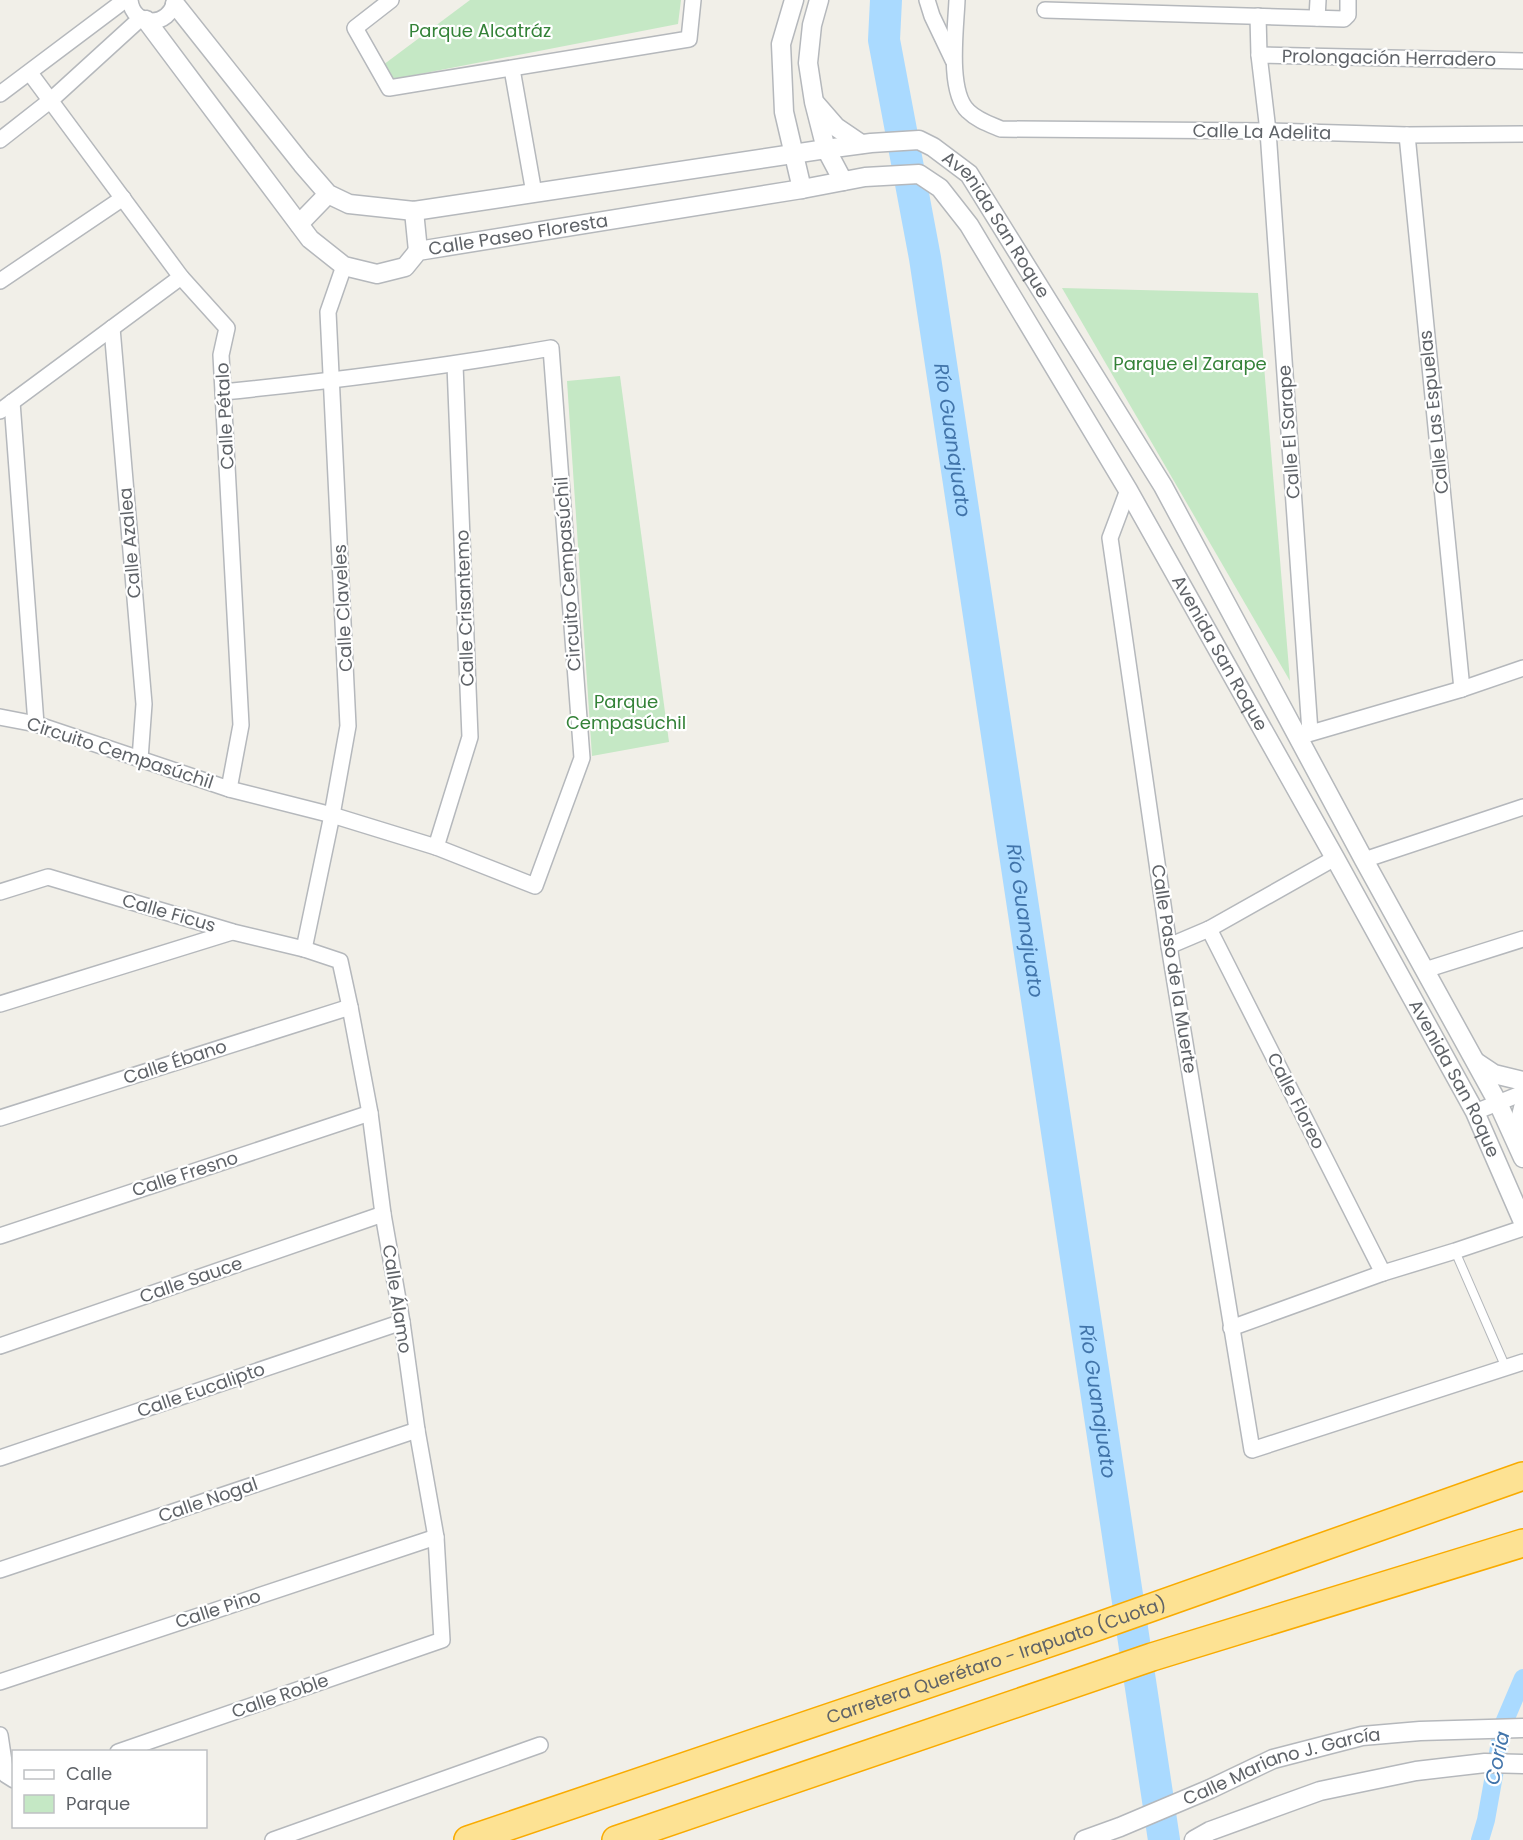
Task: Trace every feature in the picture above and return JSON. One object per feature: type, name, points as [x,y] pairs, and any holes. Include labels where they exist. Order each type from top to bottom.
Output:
[{"type":"highway","name":"Carretera Querétaro - Irapuato (Cuota)","points":[[468,1840],[1098,1626],[1523,1476]]},
{"type":"highway","points":[[616,1840],[1152,1657],[1523,1543]]},
{"type":"street","points":[[0,94],[125,0]]},
{"type":"street","points":[[130,0],[133,11],[143,19],[161,20],[167,16],[175,2],[302,164],[328,194],[349,204],[414,211],[794,154]]},
{"type":"street","points":[[391,0],[356,28],[389,87],[689,39],[693,0]]},
{"type":"street","points":[[794,0],[781,44],[784,112],[802,189]]},
{"type":"street","points":[[819,0],[812,25],[808,63],[814,102],[826,149],[843,181]]},
{"type":"street","points":[[927,0],[932,16],[955,63]]},
{"type":"street","points":[[955,63],[957,0]]},
{"type":"street","points":[[1317,18],[1318,0]]},
{"type":"street","points":[[1045,10],[1344,19],[1348,15],[1348,0]]},
{"type":"street","points":[[1257,16],[1259,55]]},
{"type":"street","points":[[0,140],[51,100],[143,19]]},
{"type":"street","name":"Calle Paseo Floresta","points":[[143,19],[310,239],[344,266],[376,274],[405,267],[418,251],[802,189]]},
{"type":"street","name":"Prolongación Herradero","points":[[1268,131],[1259,55],[1523,61]]},
{"type":"street","name":"Calle La Adelita","points":[[955,63],[957,93],[965,109],[975,117],[1000,129],[1268,131],[1407,135],[1523,134]]},
{"type":"street","points":[[512,69],[534,193]]},
{"type":"street","name":"Calle Pétalo","points":[[30,73],[181,277],[227,328],[221,355],[241,725],[229,789]]},
{"type":"street","points":[[814,102],[836,127],[866,144]]},
{"type":"street","name":"Calle El Sarape","points":[[1268,131],[1304,734]]},
{"type":"street","name":"Calle Las Espuelas","points":[[1407,135],[1462,689]]},
{"type":"street","name":"Avenida San Roque","points":[[794,154],[866,144],[919,140],[933,147],[969,174],[1163,486],[1304,734],[1364,860],[1498,1103],[1523,1157]]},
{"type":"street","name":"Avenida San Roque","points":[[802,189],[865,177],[919,174],[940,188],[969,225],[1128,490],[1335,858],[1475,1112],[1523,1222]]},
{"type":"street","points":[[299,224],[328,194]]},
{"type":"street","points":[[0,281],[123,198]]},
{"type":"street","points":[[414,211],[418,251]]},
{"type":"street","name":"Calle Claveles","points":[[303,949],[332,815],[348,726],[328,312],[344,266]]},
{"type":"street","points":[[36,724],[6,406],[181,277]]},
{"type":"street","name":"Calle Azalea","points":[[112,328],[144,704],[140,759]]},
{"type":"street","name":"Circuito Cempasúchil","points":[[0,717],[36,724],[229,789],[332,815],[436,847],[535,886],[582,759],[551,348],[455,365],[223,392]]},
{"type":"street","name":"Calle Crisantemo","points":[[436,847],[470,736],[455,365]]},
{"type":"street","name":"Calle Paso de la Muerte","points":[[1128,490],[1110,538],[1169,946],[1252,1450],[1506,1368]]},
{"type":"street","points":[[1304,734],[1462,689],[1523,668]]},
{"type":"street","points":[[1364,860],[1523,807]]},
{"type":"street","points":[[1169,946],[1209,929],[1335,858]]},
{"type":"street","name":"Calle Ficus","points":[[0,892],[48,877],[340,961]]},
{"type":"street","name":"Calle Floreo","points":[[1209,929],[1383,1273]]},
{"type":"street","points":[[0,1004],[233,932]]},
{"type":"street","points":[[1425,970],[1523,939]]},
{"type":"street","name":"Calle Álamo","points":[[340,961],[370,1113],[383,1214],[436,1537],[442,1640]]},
{"type":"street","name":"Calle Ébano","points":[[0,1118],[350,1007]]},
{"type":"street","points":[[1476,1062],[1494,1074],[1523,1082]]},
{"type":"street","points":[[1475,1112],[1523,1093]]},
{"type":"street","points":[[1523,1108],[1518,1128],[1523,1157]]},
{"type":"street","name":"Calle Fresno","points":[[0,1236],[370,1113]]},
{"type":"street","name":"Calle Sauce","points":[[0,1346],[383,1214]]},
{"type":"street","points":[[1231,1328],[1383,1273],[1523,1228]]},
{"type":"street","name":"Calle Eucalipto","points":[[0,1458],[402,1322]]},
{"type":"street","points":[[1506,1368],[1523,1362]]},
{"type":"street","name":"Calle Nogal","points":[[0,1570],[417,1430]]},
{"type":"street","name":"Calle Pino","points":[[0,1682],[436,1537]]},
{"type":"street","name":"Calle Roble","points":[[124,1750],[442,1640]]},
{"type":"street","name":"Calle Mariano J. García","points":[[1084,1840],[1210,1789],[1273,1759],[1362,1736],[1420,1731],[1523,1728]]},
{"type":"street","points":[[0,1735],[10,1777]]},
{"type":"street","points":[[273,1840],[540,1744]]},
{"type":"street","name":"Calle Mariano J. García","points":[[1194,1840],[1210,1831],[1320,1791],[1416,1771],[1485,1763],[1518,1764]]},
{"type":"lane","points":[[1455,1251],[1506,1368]]},
{"type":"green space","name":"Parque Alcatráz","points":[[470,0],[681,0],[678,24],[394,79],[383,65]]},
{"type":"green space","name":"Parque el Zarape","points":[[1062,288],[1258,293],[1290,681]]},
{"type":"green space","name":"Parque Cempasúchil","points":[[620,376],[669,742],[592,756],[567,381]]},
{"type":"waterway","name":"Río Guanajuato","points":[[886,0],[884,40],[925,258],[1164,1840]]},
{"type":"waterway","name":"Coria","points":[[1480,1840],[1486,1820],[1503,1725],[1523,1678]]}]
